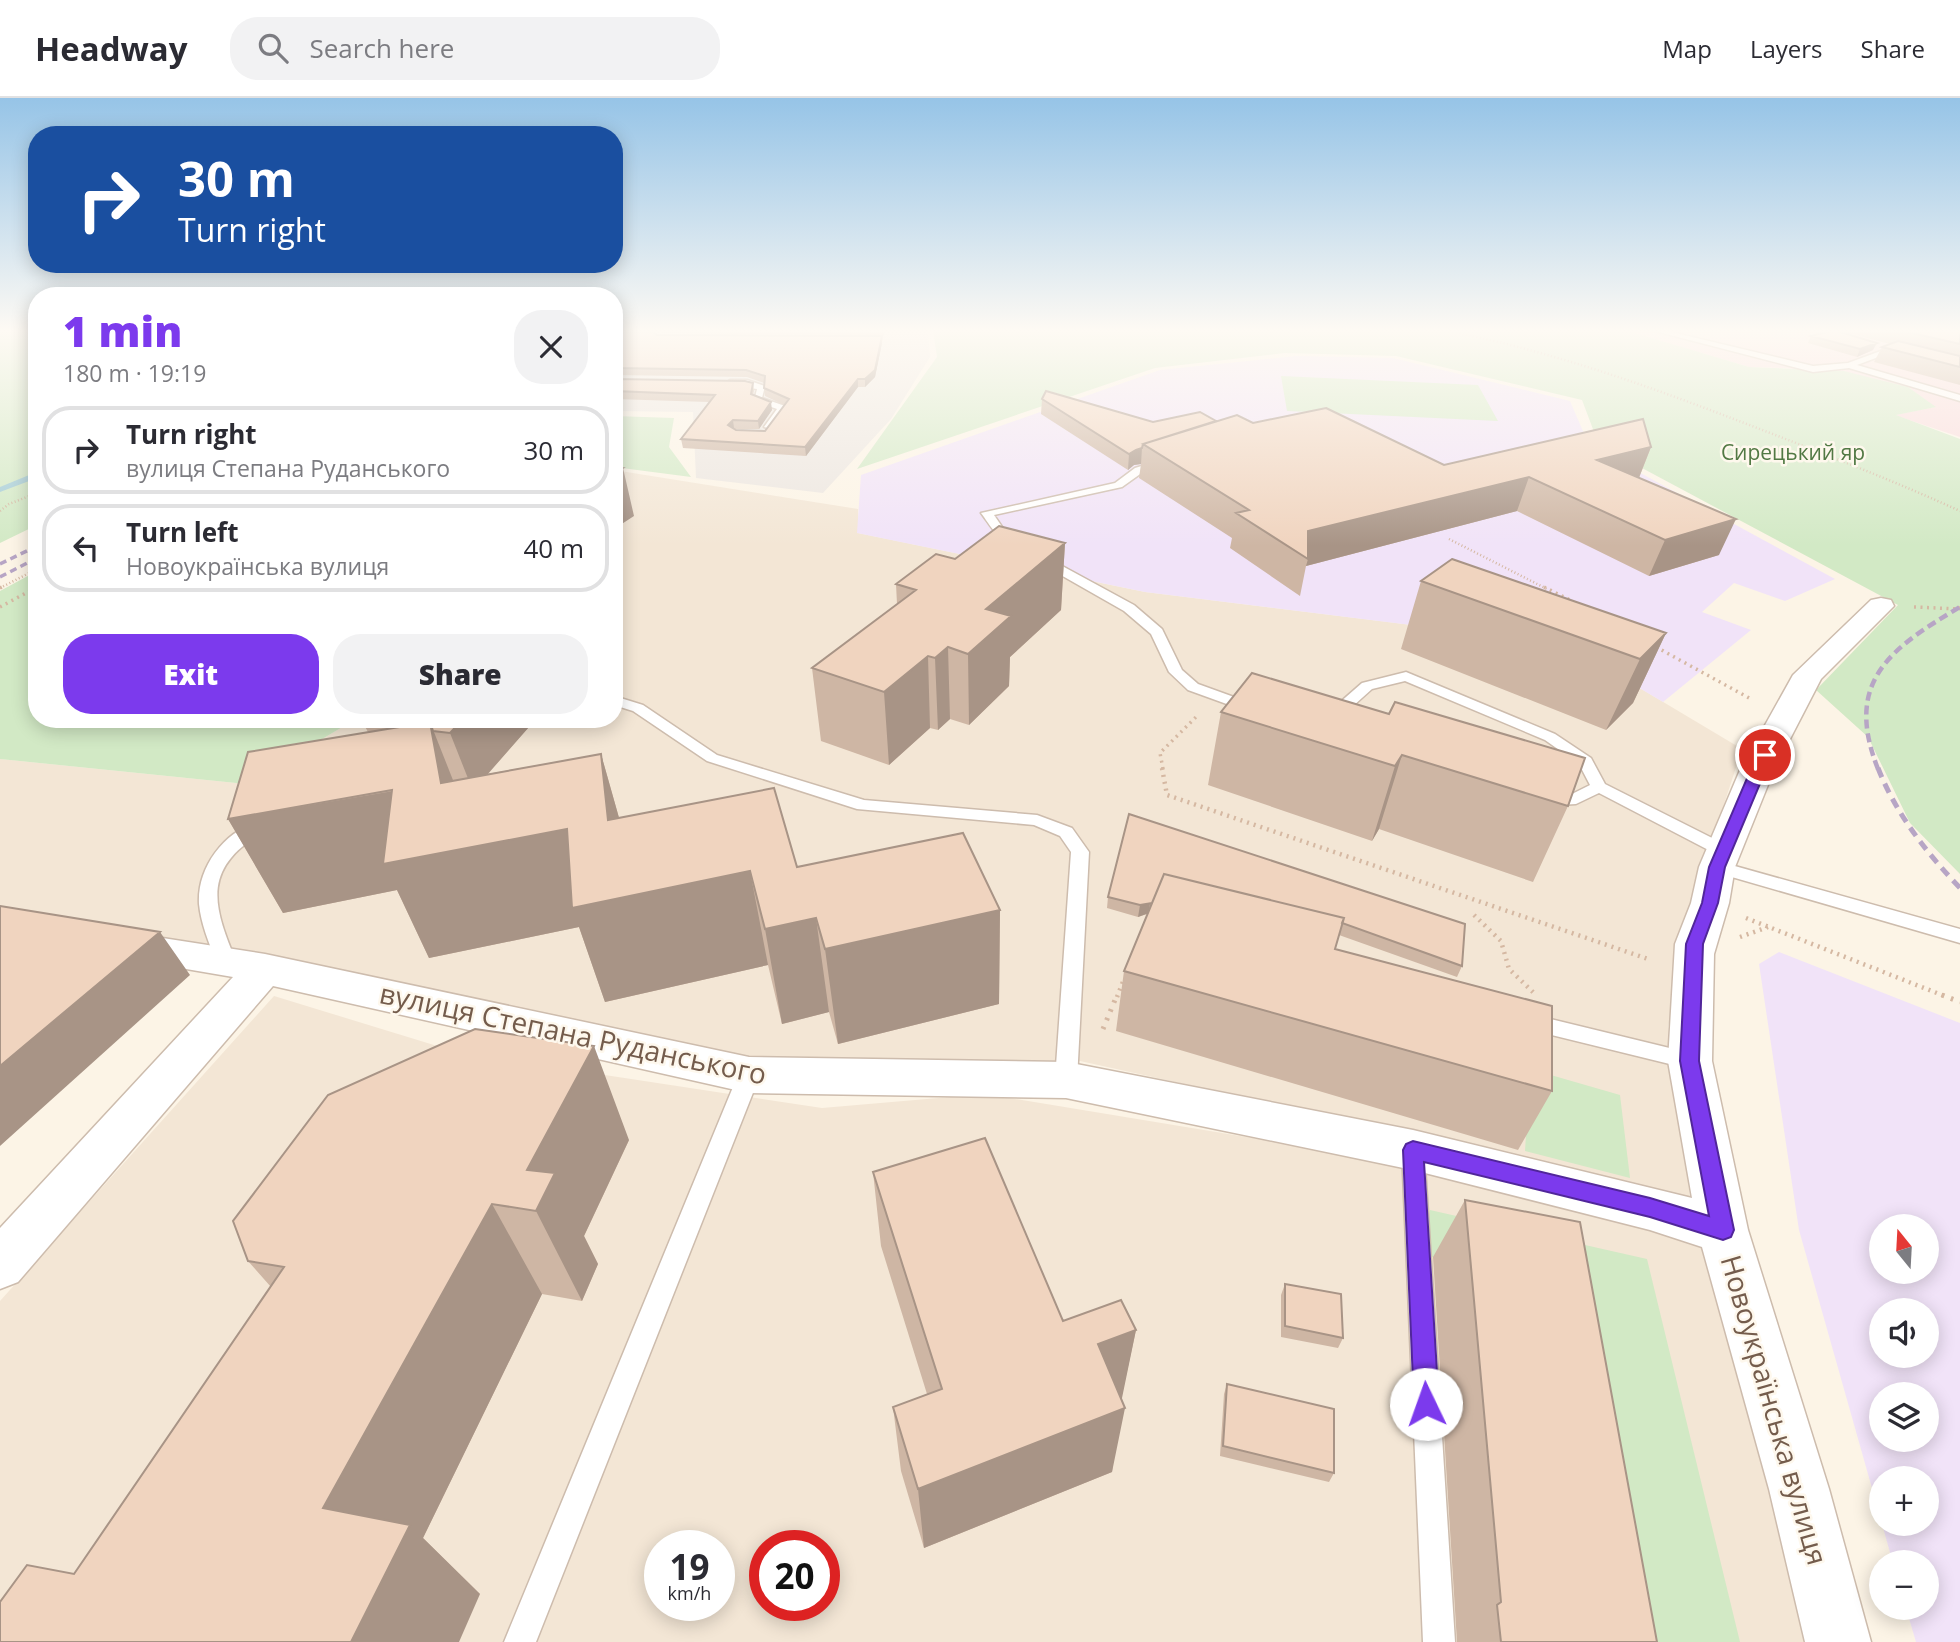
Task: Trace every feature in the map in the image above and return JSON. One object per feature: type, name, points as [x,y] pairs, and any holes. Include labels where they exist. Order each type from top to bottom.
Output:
[{"type":"street","name":"Новоукраїнська вулиця","points":[[1838,1642],[1799,1489],[1723,1230],[1690,1061],[1695,944],[1717,874],[1757,770],[1808,676],[1881,606]]},
{"type":"street","name":"вулиця Степана Руданського","points":[[80,939],[245,965],[749,1075],[1066,1080],[1413,1150],[1650,1208],[1723,1230]]},
{"type":"street","points":[[0,1265],[245,965]]},
{"type":"lane","points":[[763,435],[782,408],[765,402]]},
{"type":"lane","points":[[1177,459],[1139,470],[1118,485],[987,513],[1001,533],[1129,608],[1157,632],[1175,672],[1193,687],[1267,714]]},
{"type":"lane","points":[[1340,732],[1335,714],[1367,685],[1406,676],[1550,737],[1585,761],[1599,787],[1717,874],[1960,936]]},
{"type":"lane","points":[[623,703],[638,708],[712,758],[863,806],[1037,820],[1066,832],[1080,852],[1066,1080]]},
{"type":"lane","points":[[1537,803],[1576,799],[1599,787]]},
{"type":"lane","points":[[245,965],[212,927],[206,889],[228,848],[277,814]]},
{"type":"lane","points":[[1515,1018],[1690,1061]]},
{"type":"lane","points":[[520,1642],[749,1075]]},
{"type":"lane","points":[[1413,1150],[1438,1642]]},
{"type":"path","points":[[1686,402],[1904,485],[1960,511]]},
{"type":"path","points":[[0,512],[9,504],[28,497]]},
{"type":"path","points":[[1450,539],[1576,603]]},
{"type":"path","points":[[0,588],[28,574]]},
{"type":"path","points":[[0,607],[28,592]]},
{"type":"path","points":[[1881,606],[1959,608],[1957,604],[1960,602]]},
{"type":"path","points":[[1656,646],[1751,699]]},
{"type":"path","points":[[1217,696],[1160,753],[1167,795],[1651,960]]},
{"type":"path","points":[[1717,874],[1960,1002]]},
{"type":"path","points":[[1474,915],[1501,941],[1509,969],[1579,1035]]},
{"type":"path","points":[[1102,1032],[1128,971]]},
{"type":"shaded area","points":[[623,402],[902,402],[891,419],[823,493],[696,478],[693,412],[623,411]]},
{"type":"shaded area","points":[[1069,402],[1570,402],[1589,445],[1835,579],[1785,601],[1734,583],[1702,612],[1751,630],[1663,702],[1565,644],[1145,592],[857,533],[861,475]]},
{"type":"shaded area","points":[[1928,402],[1960,402],[1960,437],[1894,415],[1935,407]]},
{"type":"shaded area","points":[[623,471],[858,509],[858,533],[1145,592],[1566,644],[1742,749],[1714,835],[1668,1027],[1691,1205],[1412,1134],[1080,1061],[754,1065],[0,909],[0,759],[246,784],[341,728],[623,728]]},
{"type":"shaded area","points":[[1779,952],[1960,1023],[1960,1642],[1916,1642],[1910,1620],[1939,1620],[1939,1550],[1889,1550],[1885,1536],[1939,1536],[1939,1466],[1869,1466],[1869,1478],[1799,1230],[1759,964]]},
{"type":"shaded area","points":[[274,996],[460,1053],[822,1108],[985,1094],[1428,1167],[1710,1242],[1810,1642],[0,1642],[0,1301]]},
{"type":"green space","points":[[0,402],[28,402],[28,529],[0,543]]},
{"type":"green space","points":[[905,402],[1055,402],[857,469]]},
{"type":"green space","points":[[1285,402],[1487,402],[1498,421],[1287,411]]},
{"type":"green space","name":"Сирецький яр","points":[[1583,402],[1929,402],[1936,407],[1896,415],[1960,439],[1960,874],[1910,823],[1868,737],[1816,690],[1898,605],[1599,445]]},
{"type":"green space","points":[[623,416],[674,418],[669,447],[691,477],[623,468]]},
{"type":"green space","points":[[28,576],[28,728],[341,728],[246,784],[0,759],[0,591]]},
{"type":"green space","points":[[1530,1069],[1620,1095],[1630,1178],[1525,1151]]},
{"type":"green space","points":[[1430,1210],[1647,1259],[1740,1642],[1594,1642],[1541,1279],[1428,1256]]},
{"type":"building","points":[[710,402],[771,402],[758,421],[733,420],[728,425],[736,430],[765,431],[787,402],[840,402],[805,447],[681,439]]},
{"type":"building","points":[[1047,402],[1084,402],[1153,422],[1200,412],[1216,421],[1143,444],[1142,448],[1129,454]]},
{"type":"building","points":[[1326,408],[1444,465],[1643,419],[1651,447],[1597,460],[1736,519],[1665,540],[1529,477],[1308,531],[1308,559],[1236,513],[1249,510],[1143,444],[1237,415],[1253,423]]},
{"type":"building","points":[[999,526],[1065,543],[986,609],[1011,616],[968,654],[948,647],[935,658],[928,656],[884,692],[812,668],[916,590],[896,584],[936,554],[955,559]]},
{"type":"building","points":[[1452,559],[1666,633],[1640,659],[1421,581]]},
{"type":"building","points":[[1252,673],[1389,714],[1395,702],[1585,758],[1568,806],[1402,755],[1395,766],[1221,712]]},
{"type":"building","points":[[394,728],[431,728],[441,783],[601,754],[608,820],[774,788],[797,867],[963,833],[1000,910],[825,949],[816,918],[765,929],[750,871],[572,908],[567,829],[383,864],[392,790],[228,819],[248,752]]},
{"type":"building","points":[[432,728],[455,728],[450,733],[433,731]]},
{"type":"building","points":[[1129,814],[1465,924],[1462,966],[1342,923],[1344,918],[1164,874],[1152,903],[1140,905],[1108,897]]},
{"type":"building","points":[[1164,874],[1344,918],[1335,949],[1552,1006],[1552,1091],[1124,971]]},
{"type":"building","points":[[0,906],[160,932],[0,1066]]},
{"type":"building","points":[[475,1029],[594,1046],[527,1170],[555,1173],[536,1211],[492,1204],[323,1508],[410,1525],[351,1642],[0,1642],[0,1602],[27,1565],[74,1574],[284,1267],[248,1261],[233,1221],[328,1095]]},
{"type":"building","points":[[985,1138],[1063,1321],[1121,1300],[1136,1330],[1098,1344],[1125,1408],[918,1489],[893,1407],[942,1389],[873,1172]]},
{"type":"building","points":[[1465,1200],[1580,1222],[1657,1642],[1501,1642],[1497,1605],[1501,1602]]},
{"type":"building","points":[[1285,1284],[1341,1294],[1343,1338],[1285,1326]]},
{"type":"building","points":[[1227,1384],[1334,1409],[1334,1473],[1223,1446]]},
{"type":"waterway","points":[[0,490],[28,479]]},
{"type":"railway","points":[[0,564],[28,550]]},
{"type":"railway","points":[[0,577],[28,563]]},
{"type":"railway","points":[[1878,769],[1869,738],[1866,712],[1870,690],[1880,670],[1913,637],[1960,607]]},
{"type":"railway","points":[[1878,768],[1913,832],[1960,888]]},
{"type":"route","points":[[1426,1404],[1413,1150],[1650,1208],[1723,1230],[1690,1061],[1695,944],[1710,903],[1717,867],[1765,755]]}]
